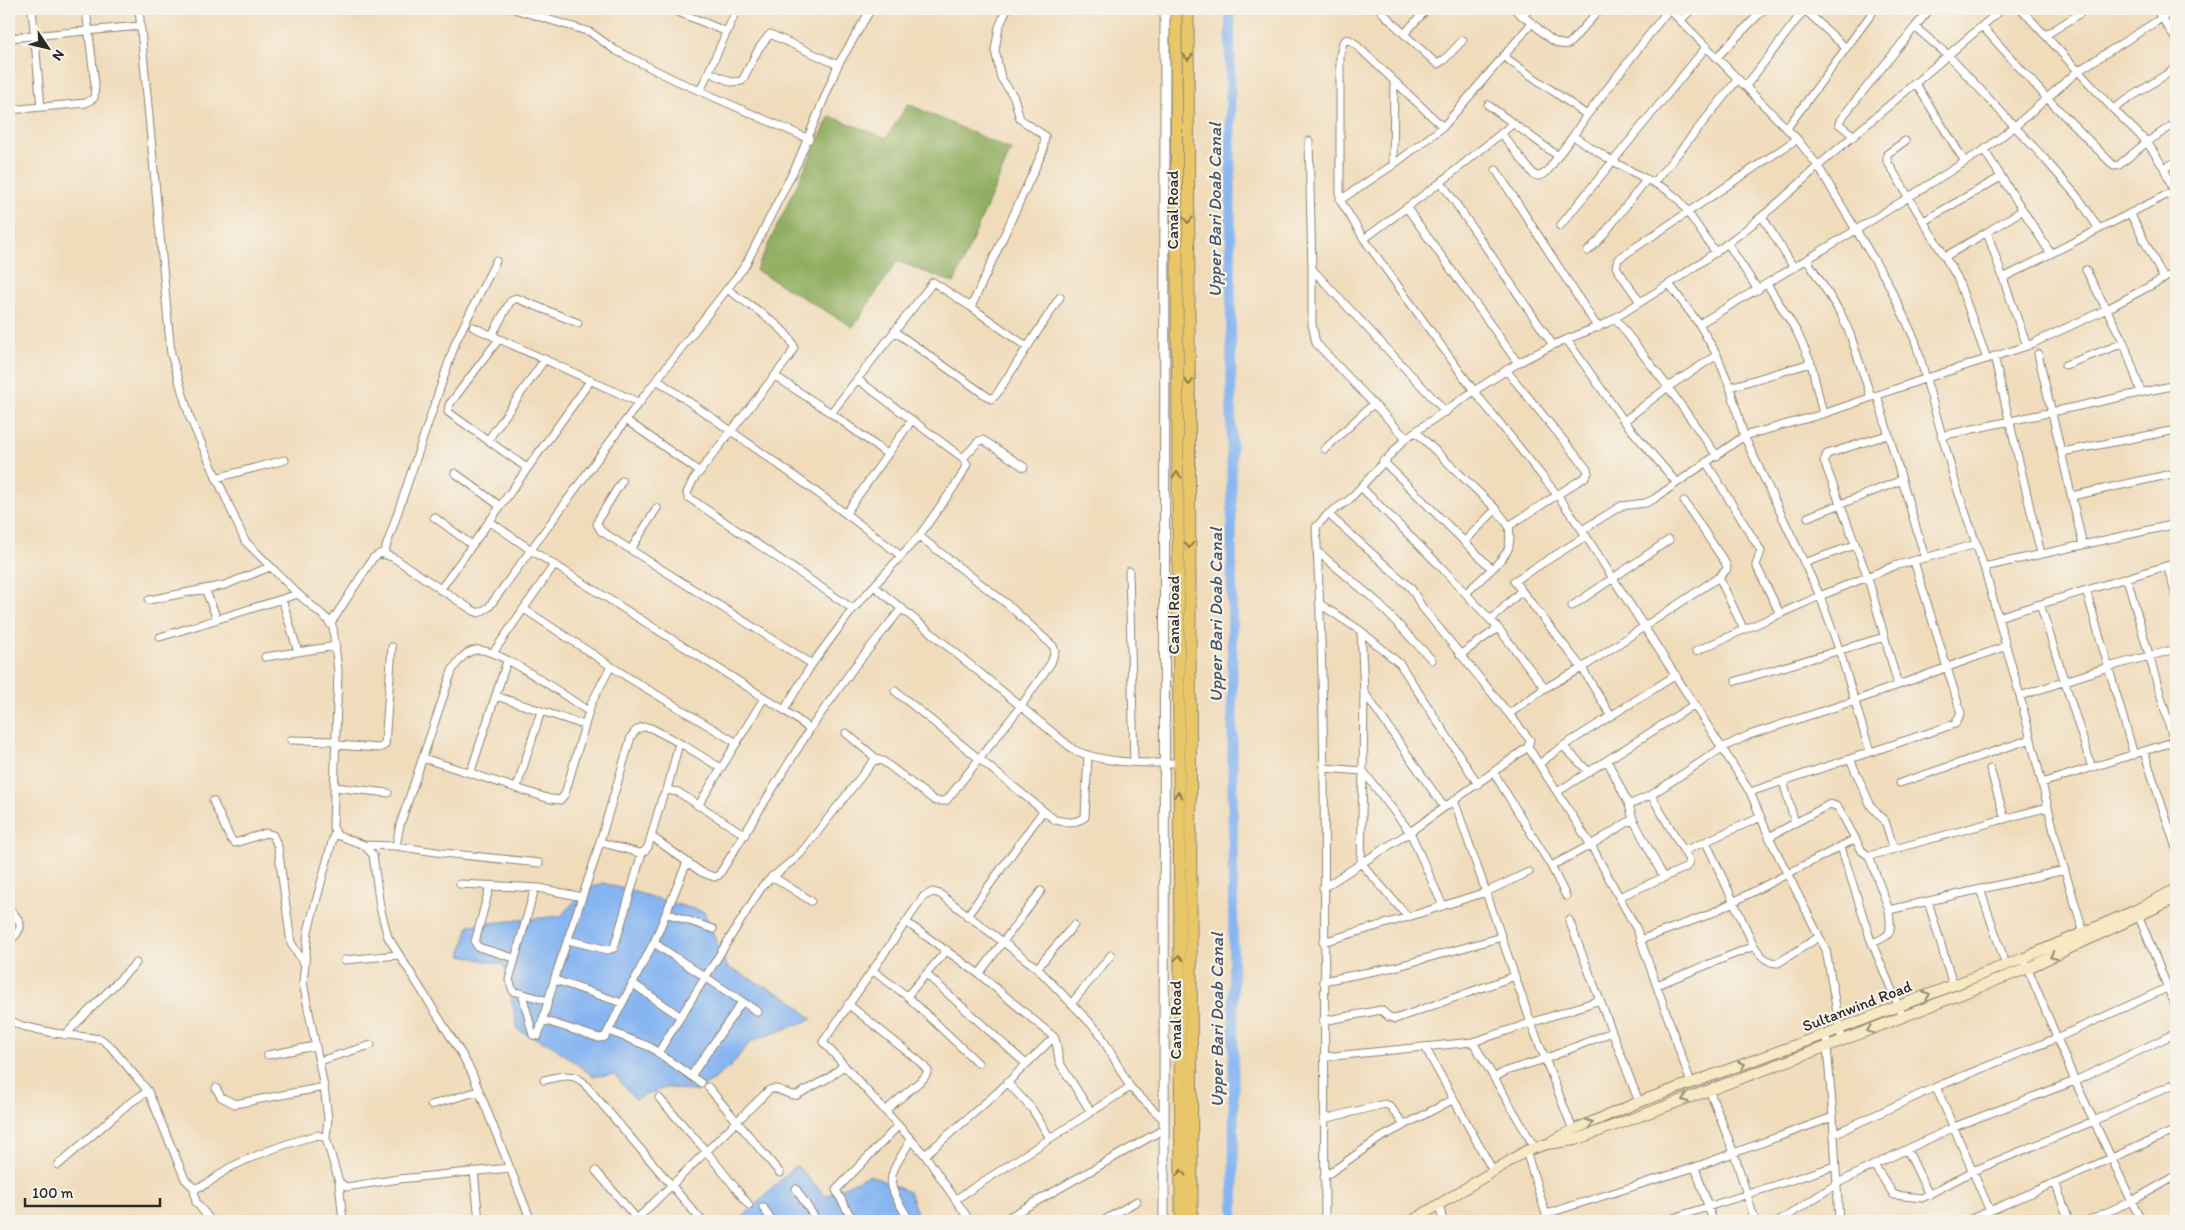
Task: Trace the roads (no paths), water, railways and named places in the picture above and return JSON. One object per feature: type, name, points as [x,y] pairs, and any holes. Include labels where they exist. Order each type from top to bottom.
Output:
[{"type":"main road","name":"Canal Road","points":[[1176,9],[1181,1221]]},
{"type":"main road","name":"Canal Road","points":[[1188,9],[1192,1221]]},
{"type":"main road","name":"Sultanwind Road","points":[[1547,1144],[1573,1130],[1639,1102],[1826,1034],[2137,913],[2176,889]]},
{"type":"main road","points":[[1412,1221],[1530,1149],[1574,1140],[1903,1017],[2028,968],[2137,913],[2176,898]]},
{"type":"street","points":[[32,9],[42,107]]},
{"type":"street","points":[[9,110],[86,103],[94,98],[95,85],[86,9]]},
{"type":"street","points":[[139,9],[171,354],[190,418],[245,541],[330,623],[335,636],[338,671],[334,831],[308,931],[303,984],[324,1087],[328,1118],[326,1138],[339,1182],[343,1221]]},
{"type":"street","points":[[514,9],[590,32],[615,50],[700,91],[809,139]]},
{"type":"street","points":[[674,9],[727,32]]},
{"type":"street","points":[[700,91],[737,9]]},
{"type":"street","points":[[330,623],[373,558],[378,554],[384,553],[472,610],[483,611],[498,596],[626,420],[755,250],[809,139],[838,65],[871,9]]},
{"type":"street","points":[[971,307],[1043,151],[1046,139],[1042,133],[1025,124],[1020,119],[1014,97],[1004,84],[999,73],[995,40],[1007,9]]},
{"type":"street","points":[[1164,1221],[1165,9]]},
{"type":"street","points":[[1379,9],[1436,64],[1444,60],[1464,40]]},
{"type":"street","points":[[1404,34],[1427,9]]},
{"type":"street","points":[[1514,9],[1562,46],[1569,44],[1600,9]]},
{"type":"street","points":[[1522,16],[1530,9]]},
{"type":"street","points":[[1501,133],[1534,175],[1538,177],[1543,175],[1669,9],[1787,128],[1818,166],[1902,310],[1927,378],[1941,436],[1977,544],[1998,616],[2065,870],[2084,933]]},
{"type":"street","points":[[1681,20],[1692,9]]},
{"type":"street","points":[[1717,56],[1764,9]]},
{"type":"street","points":[[1746,86],[1805,9],[1846,48]]},
{"type":"street","points":[[1854,136],[1842,128],[1839,124],[1840,120],[1930,9]]},
{"type":"street","points":[[1325,1221],[1324,768],[1316,527],[1328,514],[1344,504],[1406,438],[1518,363],[1553,345],[1598,328],[1615,318],[1716,253],[1763,218],[1818,166],[2002,9]]},
{"type":"street","points":[[2003,278],[2130,213],[2175,194],[2164,168],[2147,142],[2113,109],[2021,9]]},
{"type":"street","points":[[2046,36],[2087,9]]},
{"type":"street","points":[[2156,9],[2176,39]]},
{"type":"street","points":[[1699,324],[1758,290],[1984,150],[2014,127],[2046,97],[2078,71],[2176,9]]},
{"type":"street","points":[[1787,128],[1873,10]]},
{"type":"street","points":[[1340,200],[1443,127],[1532,23]]},
{"type":"street","points":[[9,38],[140,26]]},
{"type":"street","points":[[1982,26],[2046,97],[2114,166],[2119,165],[2147,142],[2176,123]]},
{"type":"street","points":[[1915,27],[1949,56],[2070,187],[2100,230]]},
{"type":"street","points":[[709,72],[731,82],[742,81],[759,48],[770,34],[838,65]]},
{"type":"street","points":[[1443,127],[1353,42],[1347,39],[1343,42],[1340,55],[1340,200],[1364,239],[1474,391],[1558,496],[1584,533],[1750,792],[1769,837],[1826,950],[1842,1040]]},
{"type":"street","points":[[1560,226],[1707,46]]},
{"type":"street","points":[[1503,56],[1587,115]]},
{"type":"street","points":[[2113,109],[2176,68]]},
{"type":"street","points":[[1588,251],[1600,240],[1738,79]]},
{"type":"street","points":[[1393,164],[1394,82]]},
{"type":"street","points":[[1916,84],[1965,162]]},
{"type":"street","points":[[1488,104],[1558,156]]},
{"type":"street","points":[[1364,239],[1441,182],[1514,123]]},
{"type":"street","points":[[1573,136],[1612,161],[1651,181],[1680,201],[1716,253]]},
{"type":"street","points":[[1640,302],[1616,268],[1618,259],[1797,139]]},
{"type":"street","points":[[1309,141],[1312,324],[1316,343],[1406,438]]},
{"type":"street","points":[[1904,141],[1889,150],[1886,157],[1908,197],[1946,256],[1991,358],[2011,420],[2041,554]]},
{"type":"street","points":[[1984,150],[2051,254]]},
{"type":"street","points":[[2164,168],[2176,162]]},
{"type":"street","points":[[1496,170],[1598,328]]},
{"type":"street","points":[[1924,221],[2001,177]]},
{"type":"street","points":[[1441,182],[1553,345]]},
{"type":"street","points":[[1407,208],[1518,363]]},
{"type":"street","points":[[1946,256],[2023,210]]},
{"type":"street","points":[[2130,213],[2164,279]]},
{"type":"street","points":[[1763,218],[1794,268]]},
{"type":"street","points":[[1987,232],[2027,346]]},
{"type":"street","points":[[1728,244],[1758,290]]},
{"type":"street","points":[[1807,260],[1841,314],[1850,334],[1874,396],[1925,558]]},
{"type":"street","points":[[384,553],[456,341],[496,261]]},
{"type":"street","points":[[1312,269],[1446,412]]},
{"type":"street","points":[[2086,270],[2124,343],[2140,392]]},
{"type":"street","points":[[1611,716],[1582,668],[1514,581],[1621,506],[1646,503],[1654,499],[1744,436],[1823,414],[2027,346],[2106,309],[2176,272]]},
{"type":"street","points":[[831,413],[933,282],[1027,348]]},
{"type":"street","points":[[1669,284],[1699,324],[1718,355],[1730,387],[1744,436],[1820,596],[1839,649],[1870,752]]},
{"type":"street","points":[[1767,284],[1797,332],[1811,363],[1823,414]]},
{"type":"street","points":[[727,289],[781,329],[793,342],[793,352],[700,472],[687,493],[691,500],[853,609]]},
{"type":"street","points":[[894,331],[991,399],[996,395],[1060,296]]},
{"type":"street","points":[[528,468],[451,414],[448,408],[495,337],[510,302],[516,298],[578,323]]},
{"type":"street","points":[[1615,318],[1668,387],[1717,456]]},
{"type":"street","points":[[473,327],[640,403]]},
{"type":"street","points":[[1567,340],[1624,421],[1676,482]]},
{"type":"street","points":[[2065,365],[2124,343]]},
{"type":"street","points":[[2038,354],[2083,545]]},
{"type":"street","points":[[1624,421],[1668,387],[1718,355]]},
{"type":"street","points":[[488,440],[545,359]]},
{"type":"street","points":[[1730,387],[1811,363]]},
{"type":"street","points":[[1506,370],[1587,469],[1588,473],[1586,477],[1558,496],[1509,526]]},
{"type":"street","points":[[775,376],[831,413],[887,454]]},
{"type":"street","points":[[440,590],[591,380]]},
{"type":"street","points":[[657,380],[846,513],[900,555]]},
{"type":"street","points":[[784,710],[812,664],[853,609],[919,536],[966,469],[967,464],[963,458],[857,380]]},
{"type":"street","points":[[1941,436],[2176,385]]},
{"type":"street","points":[[1325,449],[1373,404]]},
{"type":"street","points":[[626,420],[700,472]]},
{"type":"street","points":[[846,513],[912,420]]},
{"type":"street","points":[[2062,452],[2176,430]]},
{"type":"street","points":[[1416,432],[1496,509],[1509,526],[1510,548],[1505,556],[1466,594]]},
{"type":"street","points":[[1887,435],[1827,454],[1824,461],[1868,578],[1898,685]]},
{"type":"street","points":[[963,458],[979,441],[986,440],[1024,467]]},
{"type":"street","points":[[216,478],[285,460]]},
{"type":"street","points":[[1383,461],[1492,569]]},
{"type":"street","points":[[1706,462],[1761,551],[1756,565],[1780,614]]},
{"type":"street","points":[[455,473],[500,506]]},
{"type":"street","points":[[2072,496],[2176,473]]},
{"type":"street","points":[[1808,517],[1902,480]]},
{"type":"street","points":[[622,481],[602,512],[597,524],[598,528],[606,535],[812,664]]},
{"type":"street","points":[[1361,486],[1491,620],[1545,688]]},
{"type":"street","points":[[1509,714],[1545,688],[1582,668],[1719,577],[1726,569],[1726,564],[1684,501]]},
{"type":"street","points":[[631,549],[658,508]]},
{"type":"street","points":[[1464,542],[1496,509]]},
{"type":"street","points":[[1323,888],[1410,832],[1494,773],[1528,747],[1530,740],[1422,607],[1411,588],[1328,514]]},
{"type":"street","points":[[434,518],[472,545]]},
{"type":"street","points":[[489,521],[554,566],[784,710],[810,729]]},
{"type":"street","points":[[1984,567],[2176,524]]},
{"type":"street","points":[[846,733],[878,760],[935,801],[940,802],[950,798],[1021,706],[1051,663],[1055,651],[1053,646],[1007,604],[919,536]]},
{"type":"street","points":[[1572,606],[1669,540]]},
{"type":"street","points":[[1696,651],[1820,596],[1894,566],[1977,544]]},
{"type":"street","points":[[1804,563],[1855,545]]},
{"type":"street","points":[[1317,551],[1375,600],[1432,660]]},
{"type":"street","points":[[1750,792],[1955,724],[1961,714],[1914,561]]},
{"type":"street","points":[[1998,616],[2176,563]]},
{"type":"street","points":[[494,654],[554,566]]},
{"type":"street","points":[[2167,566],[2176,595]]},
{"type":"street","points":[[149,600],[236,581],[270,567]]},
{"type":"street","points":[[1129,571],[1134,762]]},
{"type":"street","points":[[1719,577],[1744,630]]},
{"type":"street","points":[[2042,783],[2175,741],[2126,578]]},
{"type":"street","points":[[874,586],[1074,750],[1088,755],[1134,762],[1178,764]]},
{"type":"street","points":[[205,589],[217,620]]},
{"type":"street","points":[[2086,590],[2134,755]]},
{"type":"street","points":[[1491,620],[1521,591]]},
{"type":"street","points":[[160,637],[298,594]]},
{"type":"street","points":[[282,599],[298,652]]},
{"type":"street","points":[[1320,604],[1361,631],[1400,664],[1478,784]]},
{"type":"street","points":[[2040,604],[2092,768]]},
{"type":"street","points":[[651,836],[709,876],[714,878],[719,875],[810,729],[855,666],[902,608]]},
{"type":"street","points":[[524,609],[611,666],[737,743]]},
{"type":"street","points":[[1460,655],[1498,628]]},
{"type":"street","points":[[1361,631],[1364,692],[1361,863],[1408,917]]},
{"type":"street","points":[[1736,681],[1839,649],[1884,638]]},
{"type":"street","points":[[265,656],[336,646]]},
{"type":"street","points":[[1628,805],[1651,795],[1722,748],[1748,735],[1854,701],[2006,646]]},
{"type":"street","points":[[291,740],[379,748],[385,745],[392,648]]},
{"type":"street","points":[[396,846],[400,825],[456,665],[470,651],[479,649],[494,654],[588,711]]},
{"type":"street","points":[[2020,696],[2108,667],[2176,649]]},
{"type":"street","points":[[471,772],[507,661]]},
{"type":"street","points":[[423,758],[557,800],[563,797],[588,711],[611,666]]},
{"type":"street","points":[[1539,764],[1563,746],[1676,675]]},
{"type":"street","points":[[895,692],[1055,820],[1077,822],[1085,817],[1088,755]]},
{"type":"street","points":[[1364,692],[1444,807]]},
{"type":"street","points":[[496,696],[584,725]]},
{"type":"street","points":[[698,806],[764,698]]},
{"type":"street","points":[[1557,792],[1695,704]]},
{"type":"street","points":[[517,787],[541,711]]},
{"type":"street","points":[[522,994],[535,1036],[539,1035],[554,980],[600,842],[631,738],[636,730],[646,727],[679,743],[722,768]]},
{"type":"street","points":[[1900,783],[2031,739]]},
{"type":"street","points":[[568,940],[608,950],[614,948],[642,853],[646,850],[662,798],[667,790],[679,743]]},
{"type":"street","points":[[1563,746],[1588,772]]},
{"type":"street","points":[[1528,747],[1591,845],[1620,897],[1640,940],[1691,1083]]},
{"type":"street","points":[[2144,752],[2176,848]]},
{"type":"street","points":[[1850,759],[1871,806],[1885,821],[1894,849]]},
{"type":"street","points":[[658,1053],[763,885],[772,876],[792,863],[839,802],[871,764],[878,760]]},
{"type":"street","points":[[1608,760],[1633,819],[1664,878]]},
{"type":"street","points":[[1324,768],[1363,771],[1410,832],[1443,906]]},
{"type":"street","points":[[1990,769],[2005,819]]},
{"type":"street","points":[[1494,773],[1551,866],[1566,896]]},
{"type":"street","points":[[1783,781],[1795,823]]},
{"type":"street","points":[[334,787],[388,793]]},
{"type":"street","points":[[667,790],[678,792],[745,835]]},
{"type":"street","points":[[1620,897],[1688,867],[1689,860],[1651,795]]},
{"type":"street","points":[[1454,800],[1531,1023],[1573,1130]]},
{"type":"street","points":[[213,801],[230,838],[235,843],[266,833],[273,835],[278,847],[291,943],[304,963]]},
{"type":"street","points":[[1769,837],[1830,804],[1838,807],[1862,851],[1870,856],[1889,910],[1891,933],[1888,938],[1872,943]]},
{"type":"street","points":[[1870,856],[2048,807]]},
{"type":"street","points":[[967,916],[1043,811]]},
{"type":"street","points":[[9,815],[12,826],[9,830]]},
{"type":"street","points":[[1684,851],[1761,818]]},
{"type":"street","points":[[1551,866],[1591,845],[1633,819]]},
{"type":"street","points":[[334,831],[343,838],[364,845],[396,846],[539,863]]},
{"type":"street","points":[[1640,940],[1708,915],[1855,839]]},
{"type":"street","points":[[600,842],[642,853]]},
{"type":"street","points":[[1706,842],[1732,902],[1754,946],[1766,960],[1778,963],[1819,937]]},
{"type":"street","points":[[364,845],[374,855],[380,906],[385,928],[398,955],[461,1053],[479,1091],[530,1221]]},
{"type":"street","points":[[1841,847],[1872,943],[1903,1017]]},
{"type":"street","points":[[543,1020],[602,1039],[609,1031],[654,943],[687,862]]},
{"type":"street","points":[[1889,910],[2065,870]]},
{"type":"street","points":[[1323,942],[1486,892],[1529,872]]},
{"type":"street","points":[[772,876],[811,901]]},
{"type":"street","points":[[460,884],[535,888],[582,898]]},
{"type":"street","points":[[490,886],[476,937],[476,945],[514,958]]},
{"type":"street","points":[[535,888],[509,975],[510,987],[513,991],[548,1001]]},
{"type":"street","points":[[1980,889],[2006,965]]},
{"type":"street","points":[[979,974],[1041,891]]},
{"type":"street","points":[[970,1221],[924,1154],[823,1042],[924,896],[933,892],[940,894],[1037,968],[1099,1032],[1130,1087],[1164,1124]]},
{"type":"street","points":[[1928,901],[1953,985]]},
{"type":"street","points":[[9,908],[20,920],[21,924],[19,931],[9,942]]},
{"type":"street","points":[[666,913],[713,929]]},
{"type":"street","points":[[2137,913],[2176,1008]]},
{"type":"street","points":[[1569,920],[1639,1102]]},
{"type":"street","points":[[906,922],[979,974],[1054,1037],[1058,1044],[1060,1064],[1091,1112]]},
{"type":"street","points":[[1037,968],[1074,925]]},
{"type":"street","points":[[1323,981],[1395,967],[1502,937]]},
{"type":"street","points":[[654,943],[758,1012]]},
{"type":"street","points":[[1656,985],[1754,946]]},
{"type":"street","points":[[907,996],[947,950]]},
{"type":"street","points":[[345,960],[398,955]]},
{"type":"street","points":[[1071,1004],[1111,955]]},
{"type":"street","points":[[2024,958],[2075,1081],[2132,1202],[2140,1215],[2141,1221]]},
{"type":"street","points":[[65,1035],[136,963]]},
{"type":"street","points":[[872,970],[907,996],[978,1063]]},
{"type":"street","points":[[926,974],[1026,1064]]},
{"type":"street","points":[[1324,1021],[1381,1010],[1395,1019],[1515,976]]},
{"type":"street","points":[[554,980],[622,1003]]},
{"type":"street","points":[[632,983],[681,1017]]},
{"type":"street","points":[[1834,1134],[1936,1087],[2057,1038],[2176,984]]},
{"type":"street","points":[[1324,1057],[1473,1042],[1600,1000]]},
{"type":"street","points":[[690,1076],[742,1002]]},
{"type":"street","points":[[848,1004],[920,1062],[928,1071],[924,1078],[885,1111]]},
{"type":"street","points":[[9,1020],[22,1026],[65,1035],[93,1038],[105,1042],[148,1091],[185,1179],[194,1188],[196,1202],[211,1221]]},
{"type":"street","points":[[609,1031],[644,1044],[705,1085],[738,1121],[780,1173]]},
{"type":"street","points":[[1494,1078],[1506,1071],[1545,1059],[1612,1032]]},
{"type":"street","points":[[1780,1221],[1838,1183],[1907,1149],[1954,1127],[2075,1081],[2176,1033]]},
{"type":"street","points":[[1826,1034],[1834,1117],[1839,1221]]},
{"type":"street","points":[[924,1154],[1007,1082],[1054,1037]]},
{"type":"street","points":[[1473,1042],[1494,1078],[1530,1149],[1547,1218],[1834,1117]]},
{"type":"street","points":[[319,1061],[371,1045]]},
{"type":"street","points":[[268,1055],[315,1046]]},
{"type":"street","points":[[1425,1047],[1493,1171]]},
{"type":"street","points":[[596,1171],[636,1220],[772,1088],[793,1096],[798,1095],[830,1077],[844,1065]]},
{"type":"street","points":[[544,1080],[567,1075],[578,1079],[603,1104],[702,1221]]},
{"type":"street","points":[[1007,1082],[1032,1109],[1050,1138]]},
{"type":"street","points":[[1874,1165],[1894,1195],[1922,1198],[1973,1171],[2094,1122],[2176,1083]]},
{"type":"street","points":[[216,1088],[221,1097],[235,1104],[324,1087]]},
{"type":"street","points":[[956,1199],[1130,1087]]},
{"type":"street","points":[[1936,1087],[1990,1211]]},
{"type":"street","points":[[1709,1090],[1734,1153],[1755,1221]]},
{"type":"street","points":[[58,1165],[127,1105],[148,1091]]},
{"type":"street","points":[[431,1106],[479,1091]]},
{"type":"street","points":[[660,1098],[707,1152],[749,1205]]},
{"type":"street","points":[[1324,1177],[1380,1138],[1454,1099]]},
{"type":"street","points":[[1324,1119],[1385,1104],[1390,1106],[1404,1125]]},
{"type":"street","points":[[1002,1221],[1164,1124]]},
{"type":"street","points":[[853,1221],[837,1193],[838,1186],[898,1126]]},
{"type":"street","points":[[1969,1220],[2176,1130]]},
{"type":"street","points":[[194,1188],[205,1185],[228,1169],[245,1161],[309,1137],[322,1135],[326,1138]]},
{"type":"street","points":[[910,1221],[891,1188],[890,1180],[893,1169],[911,1140]]},
{"type":"street","points":[[1907,1149],[1929,1195]]},
{"type":"street","points":[[1664,1221],[1835,1166]]},
{"type":"street","points":[[1695,1167],[1713,1221]]},
{"type":"street","points":[[339,1182],[346,1187],[399,1179],[510,1168]]},
{"type":"street","points":[[474,1171],[478,1221]]},
{"type":"street","points":[[2087,1221],[2132,1202],[2176,1176]]},
{"type":"street","points":[[2055,1182],[2069,1221]]},
{"type":"street","points":[[796,1189],[817,1221]]},
{"type":"street","points":[[1103,1221],[1137,1201]]},
{"type":"street","points":[[1439,1204],[1443,1221]]},
{"type":"street","points":[[763,1207],[772,1221]]},
{"type":"water","points":[[603,883],[704,912],[727,967],[790,999],[812,1019],[750,1042],[730,1067],[697,1092],[668,1087],[635,1099],[615,1075],[593,1076],[554,1047],[518,1030],[504,965],[461,955],[469,925],[561,916],[585,890]]},
{"type":"water","points":[[796,1165],[826,1196],[869,1175],[909,1192],[920,1221],[739,1221]]},
{"type":"waterway","name":"Upper Bari Doab Canal","points":[[1230,9],[1234,1221]]}]
